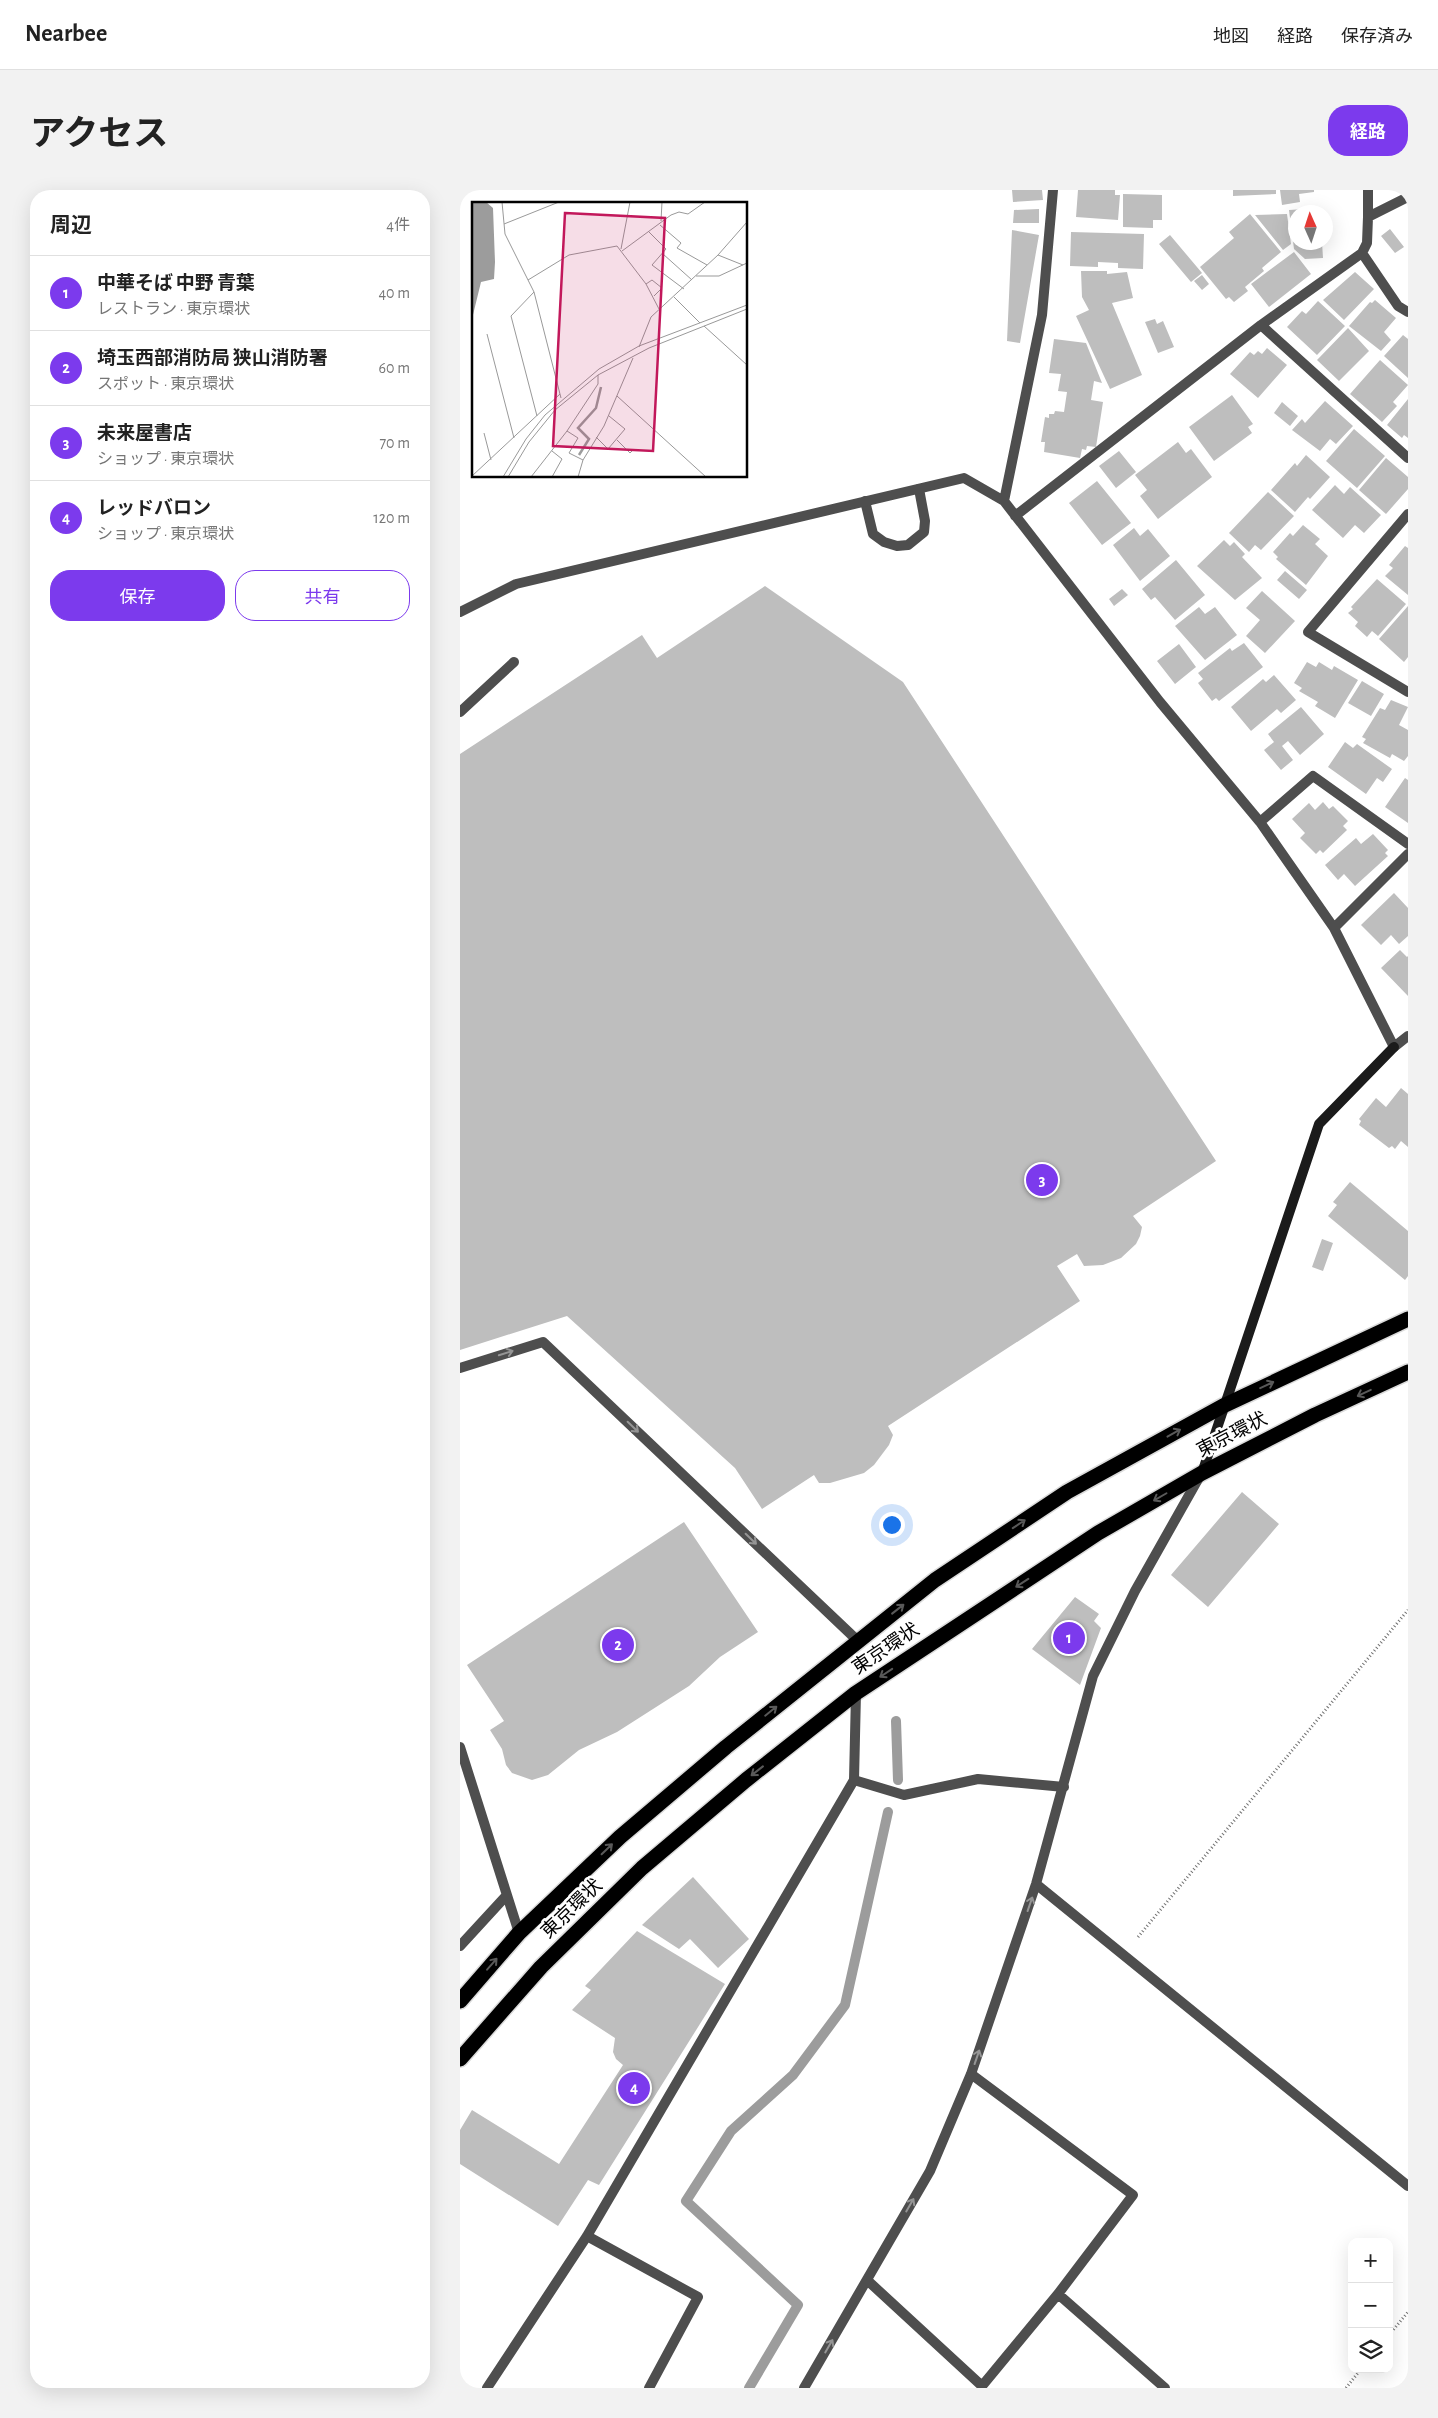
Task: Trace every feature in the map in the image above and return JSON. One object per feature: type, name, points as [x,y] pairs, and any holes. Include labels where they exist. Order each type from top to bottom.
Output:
[{"type":"highway","name":"東京環状","points":[[460,2001],[519,1933],[620,1837],[935,1580],[1067,1492],[1223,1406],[1408,1319]]},
{"type":"highway","name":"東京環状","points":[[460,2059],[541,1967],[642,1868],[746,1780],[856,1693],[1098,1533],[1202,1473],[1315,1415],[1408,1372]]},
{"type":"street","points":[[1004,501],[1042,315],[1053,190]]},
{"type":"street","points":[[1015,516],[1261,325],[1362,253],[1367,243],[1368,190]]},
{"type":"street","points":[[1368,217],[1408,197]]},
{"type":"street","points":[[1362,253],[1398,306],[1408,312]]},
{"type":"street","points":[[1261,325],[1408,458]]},
{"type":"street","points":[[460,612],[516,584],[964,478],[1004,501],[1160,702],[1260,822],[1334,928],[1394,1048]]},
{"type":"street","points":[[866,501],[873,534],[884,542],[897,546],[908,544],[924,532],[925,521],[919,489]]},
{"type":"street","points":[[1408,514],[1405,527],[1308,632],[1408,692]]},
{"type":"street","points":[[460,712],[514,662]]},
{"type":"street","points":[[1260,822],[1313,776],[1408,844]]},
{"type":"street","points":[[1334,928],[1408,854]]},
{"type":"street","points":[[804,2388],[930,2171],[971,2074],[1036,1884],[1064,1788],[1093,1676],[1135,1591],[1202,1473],[1319,1124],[1408,1036]]},
{"type":"street","points":[[460,1368],[543,1342],[858,1641]]},
{"type":"street","points":[[487,2388],[587,2236],[854,1780],[856,1693]]},
{"type":"street","points":[[460,1747],[519,1933]]},
{"type":"street","points":[[854,1780],[904,1795],[978,1779],[1064,1788]]},
{"type":"street","points":[[1036,1884],[1408,2186]]},
{"type":"street","points":[[460,1946],[507,1896]]},
{"type":"street","points":[[867,2280],[982,2386],[1058,2294],[1133,2195],[971,2074]]},
{"type":"street","points":[[587,2236],[698,2297],[649,2388]]},
{"type":"street","points":[[1058,2294],[1166,2388]]},
{"type":"path","points":[[1123,1955],[1408,1610]]},
{"type":"path","points":[[1393,2330],[1408,2312]]},
{"type":"path","points":[[1346,2388],[1358,2373]]},
{"type":"building","points":[[1012,190],[1042,190],[1043,200],[1013,202]]},
{"type":"building","points":[[1078,190],[1115,190],[1115,195],[1120,195],[1118,220],[1076,217]]},
{"type":"building","points":[[1233,190],[1276,190],[1276,194],[1233,196]]},
{"type":"building","points":[[1280,190],[1314,190],[1314,192],[1299,194],[1300,202],[1282,205]]},
{"type":"building","points":[[1123,194],[1162,195],[1162,220],[1153,220],[1153,228],[1123,227]]},
{"type":"building","points":[[1039,209],[1039,223],[1013,223],[1014,210]]},
{"type":"building","points":[[1250,214],[1281,252],[1262,268],[1264,271],[1245,287],[1248,291],[1234,302],[1229,297],[1226,299],[1200,267],[1234,238],[1229,232]]},
{"type":"building","points":[[1287,214],[1288,246],[1283,250],[1255,215]]},
{"type":"building","points":[[1390,229],[1404,247],[1395,253],[1381,236]]},
{"type":"building","points":[[1012,230],[1039,235],[1020,343],[1007,341]]},
{"type":"building","points":[[1071,232],[1144,234],[1143,269],[1118,268],[1118,263],[1098,262],[1098,267],[1070,266]]},
{"type":"building","points":[[1170,235],[1202,273],[1191,282],[1159,244]]},
{"type":"building","points":[[1295,250],[1322,250],[1323,258],[1305,259]]},
{"type":"building","points":[[1294,252],[1311,274],[1269,307],[1251,284]]},
{"type":"building","points":[[1081,271],[1107,271],[1107,274],[1127,272],[1133,298],[1112,303],[1142,375],[1110,389],[1076,316],[1089,310],[1082,297]]},
{"type":"building","points":[[1355,272],[1374,289],[1344,320],[1323,300]]},
{"type":"building","points":[[1202,275],[1209,284],[1202,290],[1194,281]]},
{"type":"building","points":[[1375,300],[1396,318],[1384,332],[1391,340],[1381,351],[1349,326],[1370,302],[1372,303]]},
{"type":"building","points":[[1318,301],[1345,326],[1317,355],[1287,327],[1302,311],[1306,314]]},
{"type":"building","points":[[1155,319],[1157,324],[1163,321],[1174,347],[1158,353],[1145,322]]},
{"type":"building","points":[[1348,328],[1369,351],[1339,381],[1317,360]]},
{"type":"building","points":[[1403,335],[1408,339],[1408,378],[1384,356]]},
{"type":"building","points":[[1054,339],[1086,343],[1102,383],[1094,381],[1091,400],[1103,402],[1096,447],[1087,446],[1086,450],[1082,449],[1080,458],[1044,452],[1045,442],[1041,442],[1045,417],[1049,418],[1049,414],[1054,414],[1055,411],[1064,412],[1067,392],[1058,391],[1061,374],[1049,373]]},
{"type":"building","points":[[1267,348],[1287,365],[1258,398],[1230,374],[1250,352],[1254,355],[1258,351],[1262,354]]},
{"type":"building","points":[[1380,360],[1408,385],[1393,402],[1397,406],[1382,422],[1350,394]]},
{"type":"building","points":[[1232,395],[1253,424],[1248,427],[1252,433],[1214,461],[1189,427]]},
{"type":"building","points":[[1408,399],[1408,438],[1404,435],[1402,438],[1387,425]]},
{"type":"building","points":[[1325,401],[1353,426],[1336,444],[1330,439],[1320,451],[1292,430],[1302,419],[1305,423]]},
{"type":"building","points":[[1282,402],[1298,416],[1290,426],[1274,413]]},
{"type":"building","points":[[1354,429],[1385,456],[1357,488],[1326,461]]},
{"type":"building","points":[[1178,442],[1186,453],[1191,449],[1212,477],[1158,519],[1140,496],[1147,490],[1135,475]]},
{"type":"building","points":[[1119,451],[1136,472],[1116,488],[1099,466]]},
{"type":"building","points":[[1306,455],[1330,477],[1295,512],[1271,490],[1295,463],[1297,466]]},
{"type":"building","points":[[1386,458],[1408,477],[1408,489],[1386,514],[1359,490]]},
{"type":"building","points":[[1097,481],[1131,523],[1102,545],[1069,503]]},
{"type":"building","points":[[1335,485],[1344,494],[1350,487],[1381,515],[1364,533],[1355,525],[1343,538],[1312,510]]},
{"type":"building","points":[[1268,492],[1294,516],[1261,550],[1255,545],[1249,552],[1229,533]]},
{"type":"building","points":[[1303,525],[1320,539],[1315,544],[1328,556],[1306,585],[1276,559],[1278,557],[1273,552],[1290,533],[1293,536]]},
{"type":"building","points":[[1134,528],[1140,536],[1148,529],[1170,556],[1140,581],[1113,545]]},
{"type":"building","points":[[1224,540],[1230,546],[1234,542],[1245,554],[1242,557],[1262,578],[1235,600],[1197,566]]},
{"type":"building","points":[[1405,546],[1408,548],[1408,595],[1385,576],[1393,568],[1389,565]]},
{"type":"building","points":[[1176,560],[1205,595],[1175,620],[1155,597],[1151,600],[1142,589]]},
{"type":"building","points":[[1285,571],[1307,590],[1299,599],[1277,580]]},
{"type":"building","points":[[1377,579],[1406,604],[1378,636],[1372,631],[1367,637],[1355,626],[1358,622],[1348,613],[1353,609],[1351,607]]},
{"type":"building","points":[[765,586],[903,682],[1216,1161],[1133,1216],[1142,1227],[1140,1236],[1136,1244],[1121,1258],[1103,1265],[1084,1266],[1077,1254],[1057,1266],[1080,1301],[888,1426],[893,1435],[889,1445],[874,1465],[864,1473],[830,1483],[819,1483],[814,1475],[762,1509],[735,1468],[567,1316],[460,1350],[460,754],[642,635],[657,658]]},
{"type":"building","points":[[1122,589],[1128,595],[1114,606],[1109,599]]},
{"type":"building","points":[[1262,591],[1295,621],[1265,653],[1246,636],[1260,620],[1246,608]]},
{"type":"building","points":[[1408,606],[1408,657],[1404,662],[1379,639]]},
{"type":"building","points":[[1199,607],[1205,614],[1215,607],[1237,635],[1205,660],[1175,626]]},
{"type":"building","points":[[1244,643],[1263,667],[1219,701],[1216,698],[1212,701],[1198,683],[1203,679],[1198,673],[1230,648],[1232,651]]},
{"type":"building","points":[[1179,644],[1196,667],[1175,684],[1157,661]]},
{"type":"building","points":[[1307,662],[1316,667],[1319,662],[1332,670],[1334,666],[1358,680],[1335,718],[1315,706],[1318,702],[1299,691],[1302,688],[1294,683]]},
{"type":"building","points":[[1274,675],[1296,700],[1281,713],[1277,709],[1251,731],[1231,707],[1263,679],[1266,682]]},
{"type":"building","points":[[1362,681],[1384,694],[1371,716],[1348,703]]},
{"type":"building","points":[[1391,700],[1408,707],[1399,725],[1408,730],[1408,756],[1404,761],[1392,754],[1390,758],[1363,743],[1366,739],[1362,737],[1380,708],[1385,710]]},
{"type":"building","points":[[1301,707],[1324,734],[1300,755],[1288,741],[1282,746],[1293,760],[1281,770],[1264,750],[1274,742],[1268,734]]},
{"type":"building","points":[[1345,742],[1353,748],[1357,744],[1392,769],[1383,782],[1377,778],[1366,794],[1328,767]]},
{"type":"building","points":[[1405,778],[1408,780],[1408,823],[1385,807]]},
{"type":"building","points":[[1323,802],[1329,809],[1333,806],[1348,821],[1343,826],[1347,830],[1323,853],[1320,850],[1316,854],[1300,838],[1305,833],[1292,819],[1309,803],[1315,810]]},
{"type":"building","points":[[1373,834],[1388,850],[1385,853],[1388,856],[1355,886],[1344,874],[1338,880],[1325,865],[1356,838],[1361,844]]},
{"type":"building","points":[[1394,893],[1408,908],[1408,936],[1399,944],[1391,935],[1381,945],[1361,925]]},
{"type":"building","points":[[1400,950],[1408,956],[1408,996],[1381,968]]},
{"type":"building","points":[[1401,1088],[1408,1094],[1408,1147],[1401,1141],[1395,1149],[1392,1146],[1389,1148],[1359,1125],[1361,1121],[1359,1119],[1376,1098],[1386,1107]]},
{"type":"building","points":[[1350,1182],[1408,1231],[1408,1276],[1405,1280],[1328,1216],[1337,1205],[1333,1202]]},
{"type":"building","points":[[1322,1239],[1333,1243],[1323,1271],[1312,1267]]},
{"type":"building","points":[[1242,1492],[1279,1524],[1208,1607],[1171,1575]]},
{"type":"building","points":[[684,1522],[758,1632],[720,1657],[689,1686],[617,1732],[579,1750],[548,1775],[532,1780],[512,1773],[506,1765],[502,1749],[490,1730],[504,1721],[467,1665]]},
{"type":"building","points":[[1075,1597],[1099,1614],[1094,1621],[1101,1628],[1080,1685],[1032,1649]]},
{"type":"building","points":[[693,1877],[749,1939],[718,1968],[690,1939],[679,1949],[642,1925]]},
{"type":"building","points":[[637,1931],[725,1984],[599,2185],[588,2180],[558,2226],[460,2164],[460,2130],[472,2110],[559,2164],[623,2065],[616,2059],[613,2052],[615,2038],[572,2010],[591,1990],[585,1986]]},
{"type":"waterway","points":[[896,1721],[898,1780]]},
{"type":"waterway","points":[[749,2388],[798,2305],[686,2201],[731,2131],[793,2075],[845,2005],[888,1812]]},
{"type":"place","name":"未来屋書店","points":[[1042,1180]]},
{"type":"place","name":"中華そば 中野 青葉","points":[[1069,1638]]},
{"type":"place","name":"埼玉西部消防局 狭山消防署","points":[[618,1645]]},
{"type":"place","name":"レッドバロン","points":[[634,2088]]}]
